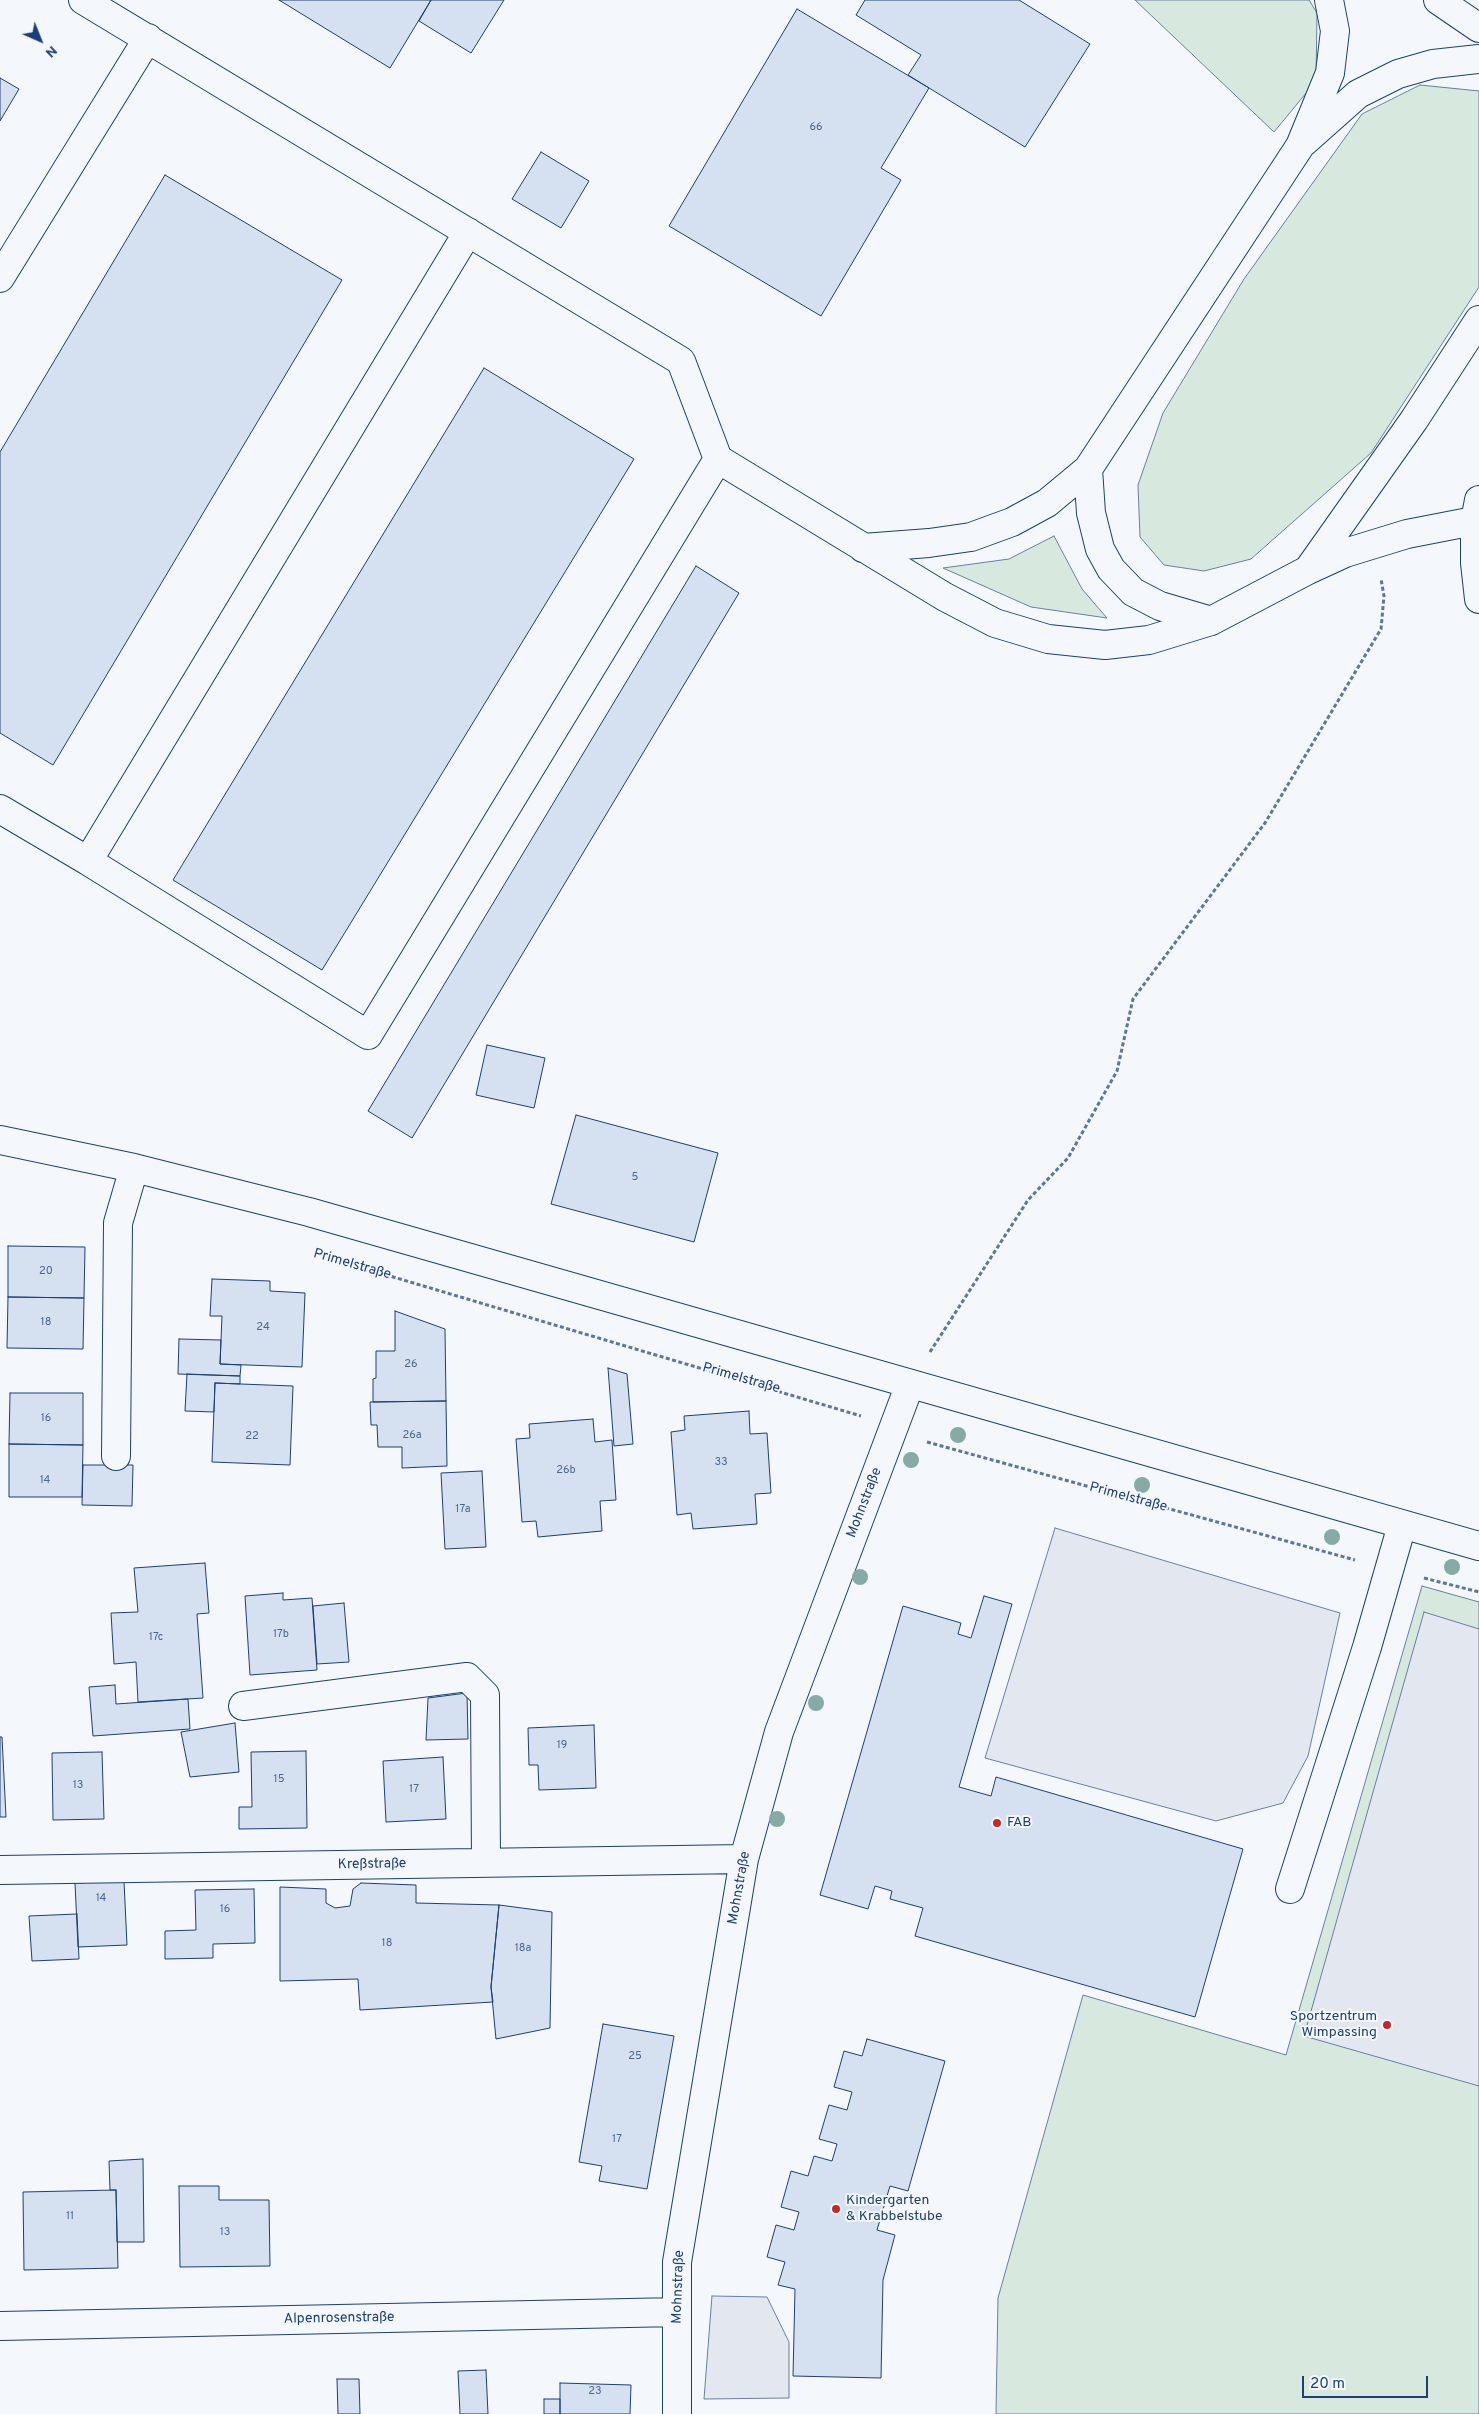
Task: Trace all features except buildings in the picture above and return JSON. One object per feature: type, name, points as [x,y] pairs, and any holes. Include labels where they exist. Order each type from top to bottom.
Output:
[{"type":"main road","points":[[83,0],[681,361],[718,459],[945,597],[995,623],[1048,638],[1106,645],[1149,640],[1211,621],[1308,570],[1375,542],[1478,514],[1475,563],[1479,599]]},
{"type":"main road","points":[[863,548],[929,543],[971,537],[1012,522],[1047,503],[1088,469],[1300,146],[1330,73],[1335,31],[1328,0]]},
{"type":"main road","points":[[1438,0],[1479,28]]},
{"type":"main road","points":[[0,278],[148,38]]},
{"type":"main road","points":[[1300,146],[1358,94],[1398,74],[1433,64],[1479,59]]},
{"type":"main road","points":[[88,861],[468,232]]},
{"type":"main road","points":[[1308,570],[1414,420],[1479,320]]},
{"type":"main road","points":[[0,809],[88,861],[368,1035],[718,459]]},
{"type":"main road","points":[[1088,469],[1091,513],[1100,548],[1111,569],[1133,592],[1160,606],[1211,621]]},
{"type":"main road","points":[[0,1140],[134,1168],[309,1212],[1479,1546]]},
{"type":"main road","points":[[116,1456],[118,1223],[134,1168]]},
{"type":"main road","name":"Mohnstraße","points":[[677,2414],[677,2262],[744,1860],[779,1732],[910,1384]]},
{"type":"main road","points":[[1290,1889],[1367,1647],[1402,1525]]},
{"type":"main road","points":[[243,1706],[468,1677],[484,1695],[486,1863]]},
{"type":"main road","name":"Kreßstraße","points":[[0,1870],[744,1860]]},
{"type":"main road","name":"Alpenrosenstraße","points":[[0,2326],[677,2312]]},
{"type":"path","points":[[910,1384],[1028,1200],[1068,1158],[1117,1071],[1133,999],[1265,823],[1381,628],[1384,596],[1375,542]]},
{"type":"path","name":"Primelstraße","points":[[369,1270],[851,1412],[893,1430],[949,1450],[1479,1592]]},
{"type":"shaded area","points":[[1135,0],[1309,0],[1317,13],[1316,81],[1274,132]]},
{"type":"shaded area","points":[[1420,85],[1479,91],[1479,287],[1371,453],[1251,559],[1204,571],[1164,565],[1140,537],[1138,485],[1163,413],[1244,279],[1362,114]]},
{"type":"shaded area","points":[[1054,536],[1082,589],[1107,618],[1031,607],[943,568],[1009,559]]},
{"type":"shaded area","points":[[1055,1528],[1340,1613],[1308,1756],[1283,1803],[1216,1821],[985,1758]]},
{"type":"shaded area","name":"Sportzentrum Wimpassing","points":[[1422,1586],[1479,1602],[1479,2414],[996,2414],[998,2298],[1083,1995],[1286,2055]]},
{"type":"shaded area","points":[[1424,1612],[1479,1629],[1479,2086],[1304,2036]]},
{"type":"shaded area","points":[[712,2296],[767,2297],[789,2342],[789,2398],[704,2399]]},
{"type":"place","name":"FAB","points":[[997,1823]]},
{"type":"place","name":"Sportzentrum Wimpassing","points":[[1387,2025]]},
{"type":"place","name":"Kindergarten & Krabbelstube","points":[[836,2209]]}]
